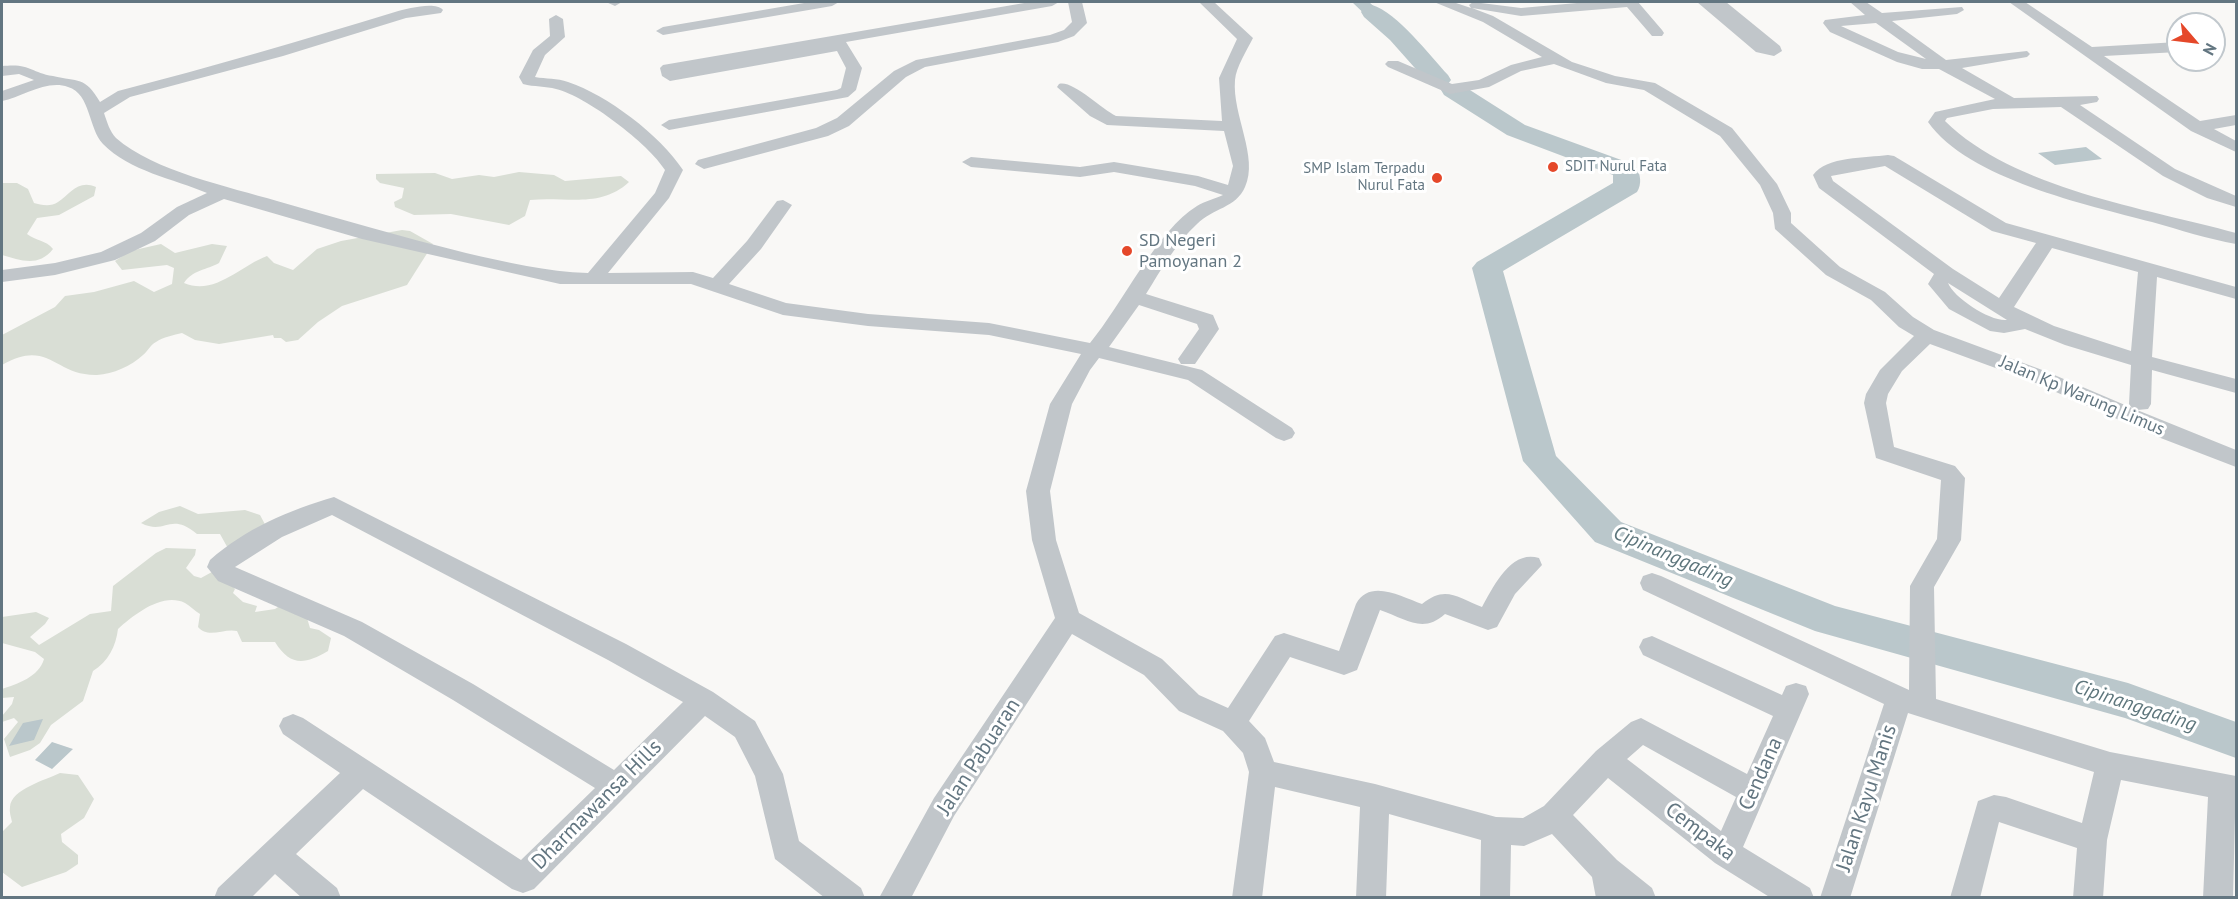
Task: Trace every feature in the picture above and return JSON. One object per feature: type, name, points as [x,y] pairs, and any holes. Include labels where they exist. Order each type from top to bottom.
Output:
[{"type":"street","points":[[663,32],[822,2],[854,68],[848,90],[842,94],[669,125]]},
{"type":"street","points":[[734,60],[916,29],[1052,2]]},
{"type":"street","points":[[1206,2],[1245,38],[1227,78],[1227,100],[1242,166],[1234,194],[1226,201],[1197,212],[1159,258],[1115,326],[1094,349],[1068,388],[1061,404],[1038,491],[1044,540],[1068,619],[1154,667],[1189,703],[1233,723],[1260,760],[1375,797],[1529,826],[1609,884],[1641,897]]},
{"type":"street","name":"Jalan Kp Warung Limus","points":[[1442,2],[1488,19],[1554,59],[1612,80],[1646,84],[1726,132],[1768,184],[1782,213],[1782,225],[1833,271],[1878,296],[1906,322],[1927,335],[2038,376],[2166,432],[2236,459]]},
{"type":"street","points":[[1467,2],[1491,9],[1521,12],[1630,2],[1657,33]]},
{"type":"street","points":[[1704,2],[1761,49],[1774,51],[1775,49],[1718,2]]},
{"type":"street","points":[[1857,2],[1945,65],[1984,85],[2011,103]]},
{"type":"street","points":[[2016,2],[2197,127],[2234,144]]},
{"type":"street","points":[[704,164],[833,127],[843,122],[900,74],[921,63],[1053,39],[1069,33],[1080,23],[1076,4],[1025,9]]},
{"type":"street","points":[[95,112],[130,93],[288,50],[404,14],[436,10]]},
{"type":"street","points":[[1945,65],[1913,63],[1835,29],[1830,23],[1957,10]]},
{"type":"street","points":[[556,19],[558,37],[538,53],[527,77],[529,81],[562,85],[587,96],[654,144],[671,162],[675,170],[663,194],[593,279]]},
{"type":"street","points":[[2091,52],[2166,47]]},
{"type":"street","points":[[2141,48],[2160,59]]},
{"type":"street","points":[[2111,66],[2166,58]]},
{"type":"street","points":[[1393,64],[1453,89],[1483,84],[1515,69],[1554,59]]},
{"type":"street","points":[[1945,65],[1979,107]]},
{"type":"street","points":[[2,71],[21,69],[50,81],[75,84],[83,88],[92,100],[95,112],[112,143],[151,166],[222,194],[269,204],[369,235],[484,263],[560,278],[693,278],[783,309],[868,320],[989,329],[1094,349],[1195,375],[1284,433]]},
{"type":"street","points":[[2,96],[50,81]]},
{"type":"street","points":[[1065,87],[1096,113],[1113,121],[1233,126]]},
{"type":"street","points":[[2091,99],[2067,104],[2011,103],[1979,107],[1941,115],[1936,122],[1956,141],[1987,160],[2031,180],[2236,239]]},
{"type":"street","points":[[2067,104],[2172,173],[2211,193],[2236,202]]},
{"type":"street","points":[[2197,127],[2236,120]]},
{"type":"street","points":[[2236,293],[2019,234],[1983,219],[1888,160],[1829,169],[1822,175],[1825,184],[1950,276],[2025,322],[2068,338],[2236,386]]},
{"type":"street","points":[[971,162],[1080,172],[1114,167],[1198,182],[1234,194]]},
{"type":"street","points":[[2,276],[55,269],[108,256],[148,237],[183,211],[222,194]]},
{"type":"street","points":[[717,285],[754,245],[783,205]]},
{"type":"street","points":[[2003,309],[2047,241]]},
{"type":"street","points":[[2140,405],[2148,268]]},
{"type":"street","points":[[1950,276],[1941,278],[1938,284],[1942,293],[1952,302],[1996,326],[2004,327],[2025,322]]},
{"type":"street","points":[[1970,288],[2019,281]]},
{"type":"street","points":[[1133,296],[1206,320],[1209,329],[1188,359]]},
{"type":"street","name":"Jalan Kayu Manis","points":[[1835,897],[1910,702],[1923,652],[1922,586],[1926,575],[1943,553],[1951,529],[1953,478],[1947,472],[1884,452],[1875,403],[1875,395],[1881,385],[1927,335]]},
{"type":"street","points":[[616,786],[463,692],[353,630],[227,574],[219,567],[230,555],[303,516],[334,506],[606,646],[703,700],[745,729],[769,774],[786,849],[850,897]]},
{"type":"street","points":[[1233,723],[1284,644],[1344,664],[1348,662],[1369,604],[1378,599],[1423,616],[1428,615],[1438,603],[1442,603],[1488,620],[1506,587],[1526,566],[1530,565]]},
{"type":"street","points":[[1652,583],[1910,702],[2110,765],[2230,787],[2218,897]]},
{"type":"street","name":"Jalan Pabuaran","points":[[894,897],[967,770],[1068,619]]},
{"type":"street","name":"Cendana","points":[[1652,647],[1792,702],[1726,853]]},
{"type":"street","name":"Dharmawansa Hills","points":[[361,772],[523,879],[703,700]]},
{"type":"street","points":[[229,897],[361,772],[293,726]]},
{"type":"street","points":[[1495,897],[1529,826],[1635,733],[1648,732],[1753,792]]},
{"type":"street","points":[[1247,897],[1260,760]]},
{"type":"street","name":"Cempaka","points":[[1606,760],[1726,853],[1799,897]]},
{"type":"street","points":[[2088,897],[2092,840],[2110,765]]},
{"type":"street","points":[[1371,897],[1375,797]]},
{"type":"street","points":[[1965,897],[1988,810],[1994,808],[2006,810],[2092,840]]},
{"type":"street","points":[[273,854],[326,897]]},
{"type":"shaded area","points":[[1352,2],[1369,2],[1414,43],[1398,46]]},
{"type":"shaded area","points":[[2086,147],[2102,159],[2055,165],[2038,153]]},
{"type":"shaded area","points":[[519,172],[554,175],[565,181],[621,176],[629,182],[606,196],[594,199],[530,200],[525,216],[509,225],[451,214],[414,215],[395,207],[394,202],[402,198],[404,188],[380,183],[376,179],[376,174],[435,173],[452,179],[479,175],[494,177]]},
{"type":"shaded area","points":[[2,183],[17,183],[28,189],[34,203],[46,205],[58,202],[79,186],[96,187],[94,196],[59,215],[37,218],[27,234],[53,249],[41,259],[29,261],[2,255]]},
{"type":"shaded area","points":[[402,230],[410,231],[433,244],[407,285],[342,306],[318,322],[298,340],[286,342],[281,338],[274,338],[273,335],[219,344],[195,340],[182,333],[159,340],[127,366],[97,375],[82,374],[51,360],[31,355],[2,365],[2,335],[55,307],[65,296],[94,292],[134,281],[154,292],[172,284],[174,268],[167,265],[122,270],[115,261],[130,251],[161,244],[175,253],[212,244],[227,246],[219,263],[195,273],[184,283],[206,286],[217,283],[267,256],[274,263],[293,270],[317,249],[341,241]]},
{"type":"shaded area","points":[[180,506],[198,514],[245,510],[260,515],[268,530],[233,566],[227,579],[235,589],[233,593],[243,602],[257,606],[255,612],[275,609],[293,597],[301,598],[310,628],[319,630],[331,638],[328,651],[312,659],[298,661],[286,656],[275,642],[242,642],[237,631],[211,633],[202,630],[198,627],[200,614],[185,603],[167,600],[158,603],[132,617],[118,629],[110,653],[93,671],[83,701],[51,725],[40,743],[30,750],[10,757],[4,739],[18,722],[14,718],[2,722],[2,716],[12,704],[14,697],[2,698],[2,689],[32,675],[44,659],[35,652],[2,643],[2,617],[36,612],[49,618],[30,637],[39,645],[90,614],[111,611],[113,586],[166,548],[196,549],[195,555],[186,568],[194,576],[201,578],[221,567],[230,552],[220,534],[197,534],[180,524],[156,527],[141,523],[159,512]]},
{"type":"shaded area","points":[[43,719],[34,740],[9,746],[23,723]]},
{"type":"shaded area","points":[[52,742],[73,749],[52,769],[35,760]]},
{"type":"shaded area","points":[[60,773],[78,775],[94,799],[84,818],[61,834],[62,842],[78,855],[78,864],[66,872],[22,887],[2,872],[2,832],[12,822],[10,807],[12,801],[23,790]]},
{"type":"waterway","name":"Cipinanggading","points":[[1372,12],[1398,35],[1439,80]]},
{"type":"waterway","name":"Cipinanggading","points":[[1453,90],[1516,130],[1626,171],[1627,186],[1487,268],[1540,461],[1608,532],[1829,620],[2128,701],[2236,740]]},
{"type":"place","name":"SDIT Nurul Fata","points":[[1553,167]]},
{"type":"place","name":"SMP Islam Terpadu Nurul Fata","points":[[1437,178]]},
{"type":"place","name":"SD Negeri Pamoyanan 2","points":[[1127,251]]}]
